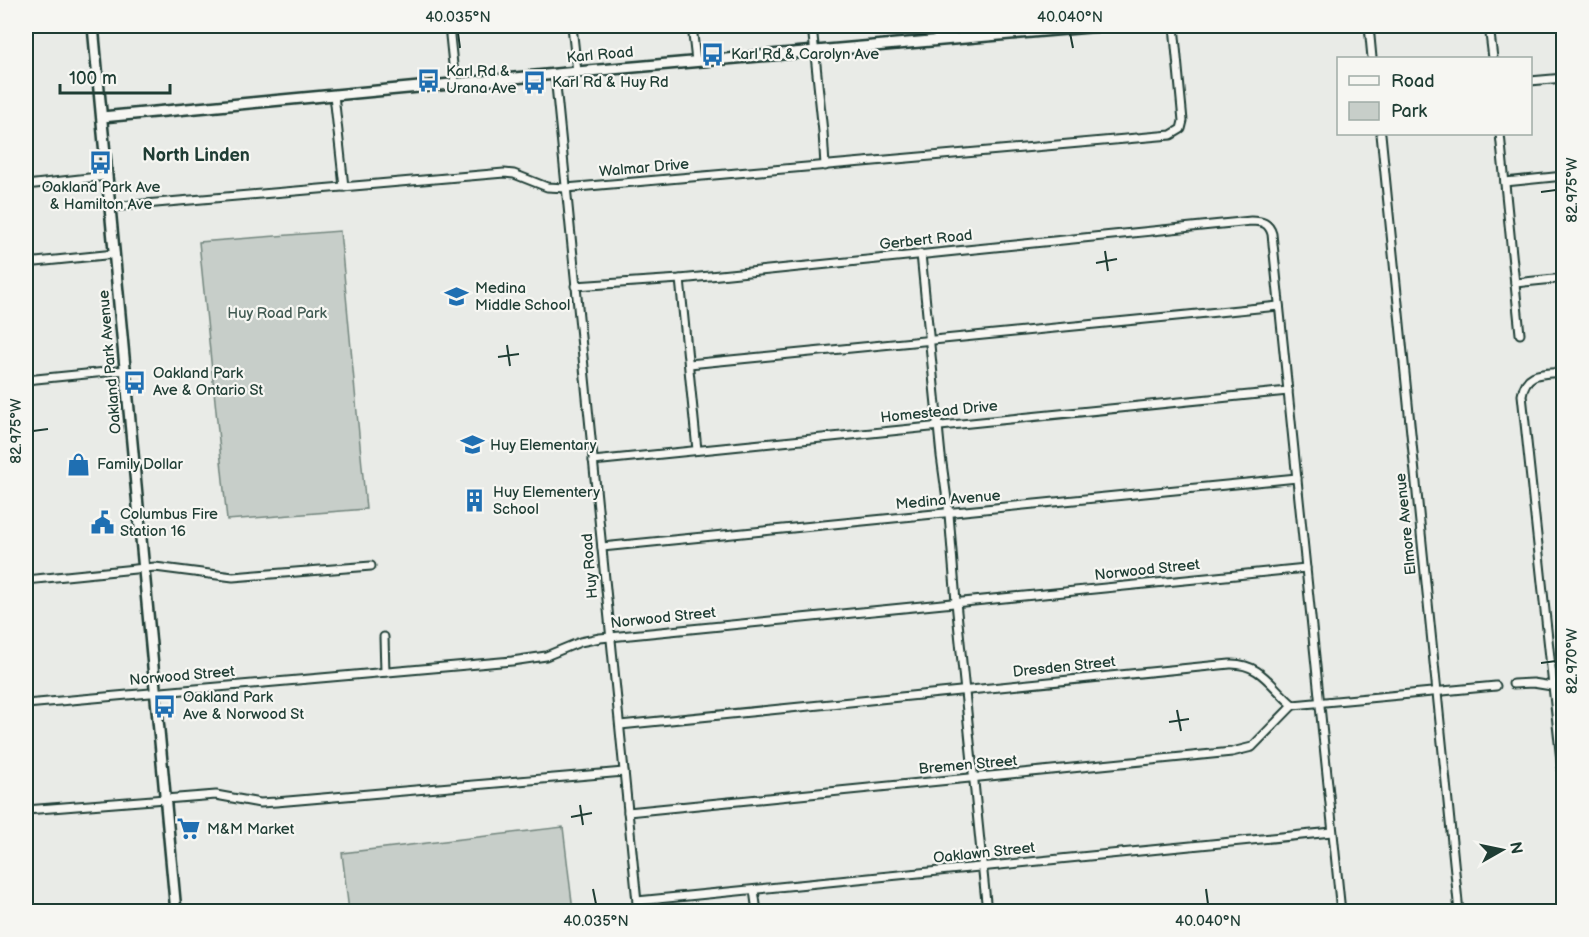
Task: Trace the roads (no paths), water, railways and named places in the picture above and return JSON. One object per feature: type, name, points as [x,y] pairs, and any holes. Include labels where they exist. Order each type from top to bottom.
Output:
[{"type":"main road","name":"Oakland Park Avenue","points":[[93,26],[176,912]]},
{"type":"main road","name":"Karl Road","points":[[102,117],[814,51],[1021,29],[1101,26]]},
{"type":"street","points":[[449,26],[455,84]]},
{"type":"street","points":[[572,26],[578,72]]},
{"type":"street","points":[[692,26],[696,61]]},
{"type":"street","points":[[812,26],[825,166]]},
{"type":"street","name":"Walmar Drive","points":[[110,207],[504,173],[520,176],[547,187],[566,188],[1172,135],[1181,129],[1183,121],[1174,26]]},
{"type":"street","points":[[1369,26],[1372,57]]},
{"type":"street","points":[[1489,26],[1493,57]]},
{"type":"street","name":"Huy Road","points":[[555,75],[638,912]]},
{"type":"street","points":[[1532,81],[1563,78]]},
{"type":"street","points":[[334,95],[344,187]]},
{"type":"street","name":"Elmore Avenue","points":[[1381,135],[1458,912]]},
{"type":"street","points":[[1500,135],[1520,334]]},
{"type":"street","points":[[26,185],[107,176]]},
{"type":"street","points":[[1505,182],[1563,176]]},
{"type":"street","name":"Gerbert Road","points":[[575,286],[680,279],[1259,221],[1267,224],[1272,234],[1279,306]]},
{"type":"street","points":[[26,263],[115,254]]},
{"type":"street","points":[[921,254],[949,514],[987,912]]},
{"type":"street","points":[[1515,283],[1563,278]]},
{"type":"street","points":[[680,279],[697,450]]},
{"type":"street","points":[[689,364],[1279,306],[1341,912]]},
{"type":"street","points":[[26,380],[126,370]]},
{"type":"street","points":[[1563,372],[1540,374],[1527,379],[1522,395],[1563,789]]},
{"type":"street","name":"Homestead Drive","points":[[593,461],[1288,391]]},
{"type":"street","name":"Medina Avenue","points":[[602,547],[1297,478]]},
{"type":"street","points":[[26,580],[155,567],[198,571],[211,576],[233,578],[371,566]]},
{"type":"street","name":"Norwood Street","points":[[26,704],[531,659],[546,656],[588,640],[610,637],[1306,568]]},
{"type":"street","points":[[384,637],[385,672]]},
{"type":"street","name":"Dresden Street","points":[[620,725],[1240,664],[1257,670],[1277,692],[1293,705]]},
{"type":"street","points":[[1513,684],[1533,683],[1563,688]]},
{"type":"street","points":[[1293,705],[1496,686]]},
{"type":"street","name":"Bremen Street","points":[[628,812],[1232,752],[1252,747],[1293,705]]},
{"type":"street","points":[[26,810],[216,795],[260,803],[276,802],[624,772]]},
{"type":"street","name":"Oaklawn Street","points":[[638,901],[1332,832]]},
{"type":"street","points":[[754,890],[757,912]]},
{"type":"place","name":"Karl Rd & Carolyn Ave","points":[[713,54]]},
{"type":"place","name":"Karl Rd & Urana Ave","points":[[428,80]]},
{"type":"place","name":"Karl Rd & Huy Rd","points":[[534,82]]},
{"type":"place","name":"Oakland Park Ave & Hamilton Ave","points":[[101,163]]},
{"type":"place","name":"Medina Middle School","points":[[457,297]]},
{"type":"place","name":"Oakland Park Ave & Ontario St","points":[[135,382]]},
{"type":"place","name":"Huy Elementary","points":[[472,445]]},
{"type":"place","name":"Family Dollar","points":[[79,464]]},
{"type":"place","name":"Huy Elementery School","points":[[475,501]]},
{"type":"place","name":"Columbus Fire Station 16","points":[[102,523]]},
{"type":"place","name":"Oakland Park Ave & Norwood St","points":[[165,706]]},
{"type":"place","name":"M&M Market","points":[[189,829]]},
{"type":"district","name":"North Linden","points":[[196,155]]},
{"type":"park label","name":"Huy Road Park","points":[[277,313]]}]
